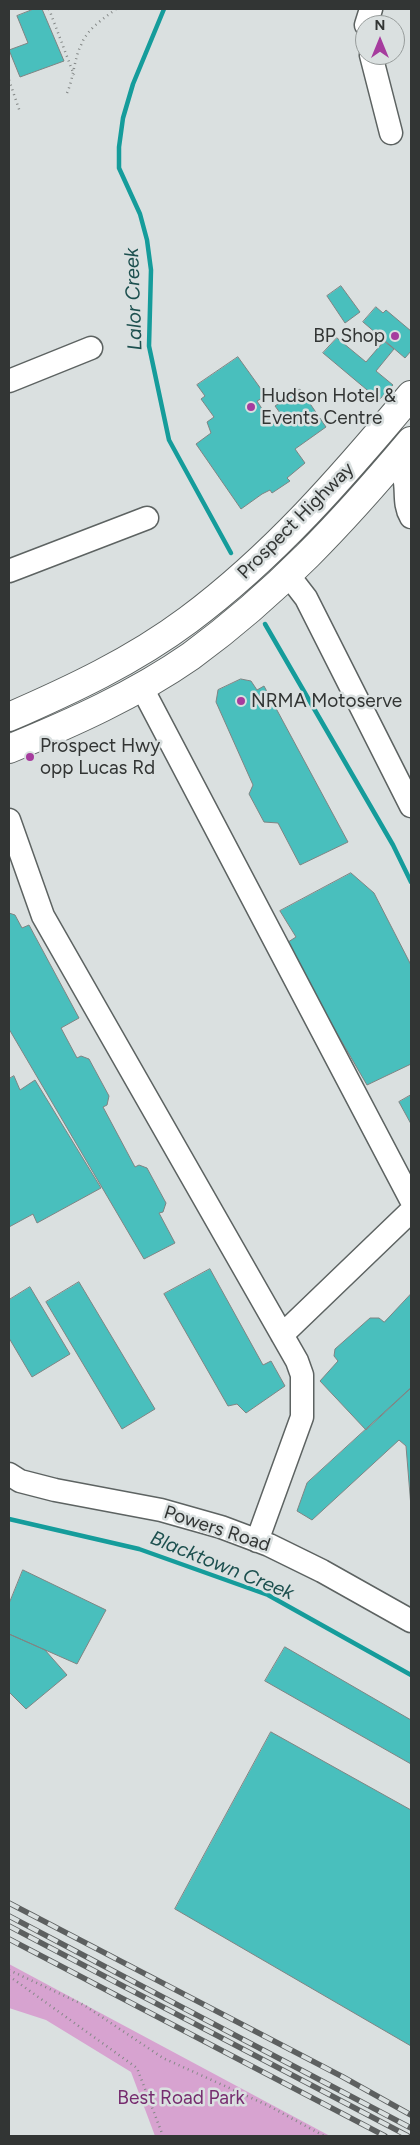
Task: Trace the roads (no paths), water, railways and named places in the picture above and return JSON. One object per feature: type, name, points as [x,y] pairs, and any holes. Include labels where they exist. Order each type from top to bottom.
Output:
[{"type":"main road","name":"Prospect Highway","points":[[9,717],[98,676],[187,621],[222,594],[269,553],[316,504],[411,395]]},
{"type":"main road","name":"Prospect Highway","points":[[9,749],[82,718],[142,686],[190,656],[289,576],[341,523],[403,451]]},
{"type":"street","points":[[374,65],[391,133]]},
{"type":"street","points":[[9,382],[91,348]]},
{"type":"street","points":[[403,451],[401,468],[406,481],[407,510],[411,517]]},
{"type":"street","points":[[9,571],[147,518]]},
{"type":"street","points":[[289,576],[306,598],[411,806]]},
{"type":"street","points":[[142,686],[411,1200]]},
{"type":"street","points":[[9,820],[42,916],[282,1335],[302,1375],[302,1417],[257,1541]]},
{"type":"street","points":[[282,1335],[411,1211]]},
{"type":"street","name":"Powers Road","points":[[9,1474],[20,1481],[55,1490],[161,1510],[221,1527],[257,1541],[322,1571],[411,1621]]},
{"type":"waterway","name":"Lalor Creek","points":[[164,9],[133,84],[123,118],[119,147],[119,168],[140,214],[147,240],[151,270],[149,346],[169,440],[231,553]]},
{"type":"waterway","name":"Lalor Creek","points":[[265,624],[393,845],[411,882]]},
{"type":"waterway","name":"Blacktown Creek","points":[[9,1519],[139,1549],[268,1595],[411,1675]]},
{"type":"railway","points":[[9,1903],[343,2077],[411,2115]]},
{"type":"railway","points":[[9,1916],[411,2128]]},
{"type":"railway","points":[[9,1926],[408,2136]]},
{"type":"railway","points":[[9,1939],[385,2136]]},
{"type":"place","name":"BP Shop","points":[[395,336]]},
{"type":"place","name":"Hudson Hotel & Events Centre","points":[[251,407]]},
{"type":"place","name":"NRMA Motoserve","points":[[241,701]]},
{"type":"place","name":"Prospect Hwy opp Lucas Rd","points":[[30,757]]},
{"type":"park label","name":"Best Road Park","points":[[181,2098]]}]
